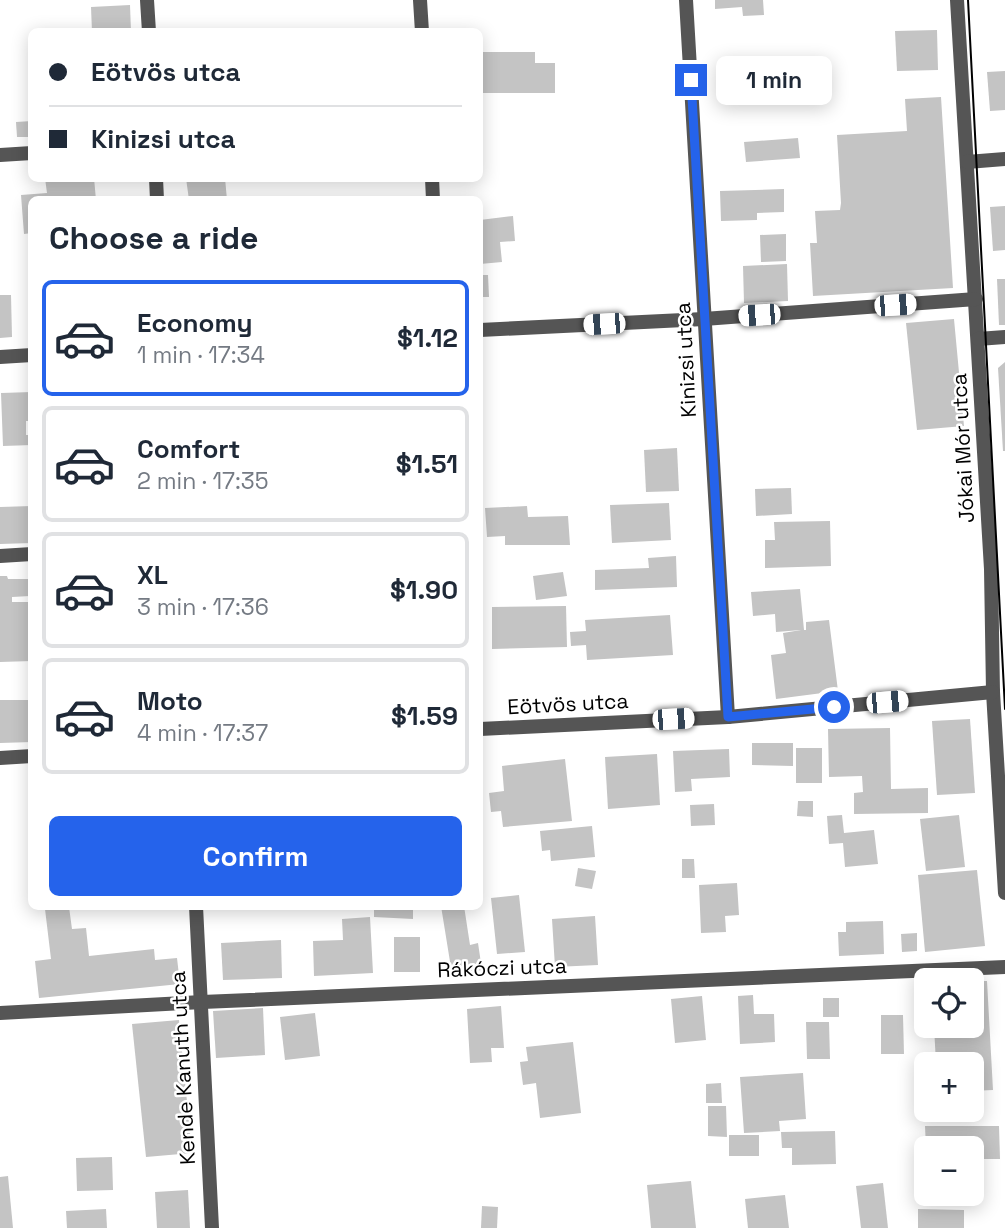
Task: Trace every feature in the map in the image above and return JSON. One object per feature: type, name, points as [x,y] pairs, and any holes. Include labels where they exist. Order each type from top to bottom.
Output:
[{"type":"street","points":[[147,0],[149,28]]},
{"type":"street","points":[[421,0],[422,28]]},
{"type":"street","name":"Kinizsi utca","points":[[686,0],[728,717]]},
{"type":"street","name":"Jókai Mór utca","points":[[957,0],[978,339],[998,569],[993,692],[1002,795],[1005,893]]},
{"type":"street","points":[[0,155],[28,153]]},
{"type":"street","points":[[967,162],[1005,159]]},
{"type":"street","points":[[483,330],[976,299]]},
{"type":"street","points":[[978,339],[1005,337]]},
{"type":"street","points":[[0,357],[28,355]]},
{"type":"street","points":[[0,556],[28,554]]},
{"type":"street","name":"Eötvös utca","points":[[483,729],[728,717],[993,692]]},
{"type":"street","points":[[0,758],[28,756]]},
{"type":"street","name":"Kende Kanuth utca","points":[[196,910],[212,1228]]},
{"type":"street","name":"Rákóczi utca","points":[[0,1013],[1005,967]]},
{"type":"building","points":[[715,0],[763,0],[764,15],[743,16],[742,7],[715,9]]},
{"type":"building","points":[[130,5],[131,28],[92,28],[91,7]]},
{"type":"building","points":[[937,30],[938,70],[897,71],[895,31]]},
{"type":"building","points":[[483,52],[535,52],[535,63],[555,63],[555,93],[483,93]]},
{"type":"building","points":[[1005,71],[1005,110],[990,111],[987,72]]},
{"type":"building","points":[[941,97],[953,288],[813,296],[810,243],[817,243],[815,211],[840,210],[837,135],[907,131],[905,99]]},
{"type":"building","points":[[28,121],[28,137],[17,137],[16,122]]},
{"type":"building","points":[[798,138],[800,158],[746,162],[744,142]]},
{"type":"building","points":[[46,182],[94,182],[96,196],[28,196],[28,234],[24,234],[21,195],[47,193]]},
{"type":"building","points":[[187,182],[225,182],[227,196],[188,196]]},
{"type":"building","points":[[784,189],[784,212],[757,213],[757,220],[721,221],[720,191]]},
{"type":"building","points":[[1005,206],[1005,250],[993,251],[990,207]]},
{"type":"building","points":[[513,216],[515,241],[500,242],[502,262],[483,264],[483,220]]},
{"type":"building","points":[[786,234],[786,261],[761,262],[760,235]]},
{"type":"building","points":[[787,264],[788,301],[744,303],[743,266]]},
{"type":"building","points":[[483,275],[488,275],[489,297],[483,297]]},
{"type":"building","points":[[997,279],[1005,279],[1005,325],[999,325]]},
{"type":"building","points":[[0,295],[11,295],[12,337],[0,338]]},
{"type":"building","points":[[954,319],[964,426],[917,430],[906,323]]},
{"type":"building","points":[[1005,362],[1005,451],[1003,451],[998,368]]},
{"type":"building","points":[[28,392],[28,445],[3,446],[1,393]]},
{"type":"building","points":[[677,448],[679,491],[646,492],[644,450]]},
{"type":"building","points":[[791,488],[792,514],[756,516],[755,489]]},
{"type":"building","points":[[669,503],[671,540],[612,543],[610,505]]},
{"type":"building","points":[[28,506],[28,543],[0,544],[0,507]]},
{"type":"building","points":[[527,506],[528,517],[568,516],[570,545],[505,545],[505,536],[487,537],[485,508]]},
{"type":"building","points":[[830,521],[831,566],[765,568],[765,540],[775,540],[774,522]]},
{"type":"building","points":[[676,556],[677,587],[595,590],[595,570],[649,568],[648,558]]},
{"type":"building","points":[[563,572],[567,596],[536,600],[533,576]]},
{"type":"building","points":[[0,576],[7,576],[8,579],[28,579],[28,596],[12,597],[12,602],[28,602],[28,661],[0,662]]},
{"type":"building","points":[[800,589],[804,630],[806,622],[829,620],[838,691],[776,699],[771,655],[786,653],[783,633],[801,630],[776,632],[775,614],[753,616],[751,592]]},
{"type":"building","points":[[566,606],[567,647],[492,649],[492,607]]},
{"type":"building","points":[[670,615],[673,655],[587,660],[586,645],[571,646],[570,632],[586,631],[585,620]]},
{"type":"building","points":[[0,700],[28,700],[28,742],[0,743]]},
{"type":"building","points":[[970,719],[975,793],[937,795],[932,721]]},
{"type":"building","points":[[890,728],[891,789],[928,788],[928,813],[854,814],[854,793],[863,792],[862,776],[829,777],[828,729]]},
{"type":"building","points":[[752,743],[793,743],[793,766],[752,765]]},
{"type":"building","points":[[796,748],[822,748],[822,783],[796,783]]},
{"type":"building","points":[[729,749],[730,777],[691,779],[692,791],[675,792],[673,751]]},
{"type":"building","points":[[657,754],[660,805],[608,809],[605,757]]},
{"type":"building","points":[[565,759],[572,821],[503,827],[501,811],[491,812],[489,793],[504,791],[502,766]]},
{"type":"building","points":[[798,801],[813,801],[813,817],[797,816]]},
{"type":"building","points":[[714,804],[715,825],[691,826],[690,805]]},
{"type":"building","points":[[842,815],[844,833],[874,830],[878,864],[845,867],[843,843],[829,844],[827,816]]},
{"type":"building","points":[[959,815],[965,867],[926,871],[920,819]]},
{"type":"building","points":[[592,826],[595,857],[551,861],[550,850],[542,851],[540,831]]},
{"type":"building","points":[[682,859],[694,859],[695,878],[682,878]]},
{"type":"building","points":[[578,868],[596,871],[592,889],[575,886]]},
{"type":"building","points":[[977,870],[985,946],[925,952],[918,875]]},
{"type":"building","points":[[737,883],[739,915],[725,916],[726,932],[701,933],[699,885]]},
{"type":"building","points":[[519,895],[525,952],[497,954],[491,898]]},
{"type":"building","points":[[45,910],[69,910],[72,929],[86,928],[89,956],[154,949],[155,960],[177,958],[180,984],[39,998],[35,961],[51,959]]},
{"type":"building","points":[[374,910],[413,910],[413,919],[374,917]]},
{"type":"building","points":[[442,910],[465,910],[470,945],[478,943],[482,970],[452,974]]},
{"type":"building","points":[[595,916],[598,965],[555,967],[552,919]]},
{"type":"building","points":[[370,917],[373,973],[314,976],[313,941],[343,940],[342,919]]},
{"type":"building","points":[[883,921],[884,954],[839,956],[838,932],[846,932],[846,922]]},
{"type":"building","points":[[917,933],[917,951],[902,952],[901,934]]},
{"type":"building","points":[[394,937],[420,937],[420,972],[394,972]]},
{"type":"building","points":[[281,940],[282,978],[223,980],[221,943]]},
{"type":"building","points":[[984,981],[987,981],[993,1090],[984,1090],[984,1052],[935,1052],[935,1038],[984,1038]]},
{"type":"building","points":[[753,995],[754,1014],[774,1014],[775,1042],[740,1044],[738,996]]},
{"type":"building","points":[[702,996],[706,1040],[675,1043],[671,999]]},
{"type":"building","points":[[823,998],[839,998],[839,1017],[823,1017]]},
{"type":"building","points":[[501,1006],[504,1048],[491,1048],[492,1062],[470,1063],[467,1009]]},
{"type":"building","points":[[263,1008],[265,1055],[216,1058],[213,1011]]},
{"type":"building","points":[[315,1013],[320,1056],[285,1060],[280,1017]]},
{"type":"building","points":[[881,1015],[903,1015],[904,1054],[881,1054]]},
{"type":"building","points":[[179,1020],[192,1153],[146,1157],[132,1024]]},
{"type":"building","points":[[806,1022],[829,1022],[830,1059],[807,1059]]},
{"type":"building","points":[[573,1042],[581,1113],[540,1118],[536,1083],[523,1085],[520,1062],[528,1061],[526,1047]]},
{"type":"building","points":[[803,1073],[806,1119],[779,1121],[780,1131],[744,1133],[740,1077]]},
{"type":"building","points":[[721,1083],[722,1103],[706,1103],[706,1084]]},
{"type":"building","points":[[708,1106],[726,1106],[727,1137],[708,1136]]},
{"type":"building","points":[[925,1126],[999,1126],[1000,1159],[984,1159],[984,1136],[925,1136]]},
{"type":"building","points":[[835,1131],[836,1164],[792,1165],[792,1148],[782,1148],[781,1132]]},
{"type":"building","points":[[729,1135],[759,1135],[759,1156],[729,1156]]},
{"type":"building","points":[[112,1157],[113,1190],[77,1191],[76,1158]]},
{"type":"building","points":[[8,1176],[13,1228],[0,1228],[0,1177]]},
{"type":"building","points":[[691,1181],[696,1228],[651,1228],[647,1185]]},
{"type":"building","points":[[883,1183],[888,1228],[861,1228],[856,1186]]},
{"type":"building","points":[[188,1190],[190,1228],[157,1228],[155,1192]]},
{"type":"building","points":[[785,1195],[789,1228],[748,1228],[745,1199]]},
{"type":"building","points":[[482,1206],[498,1207],[497,1228],[481,1228]]},
{"type":"building","points":[[106,1209],[107,1228],[67,1228],[66,1211]]},
{"type":"building","points":[[918,1209],[964,1210],[964,1228],[918,1228]]},
{"type":"tram line","points":[[968,0],[1005,709]]},
{"type":"route","points":[[691,80],[728,717],[834,707]]}]
